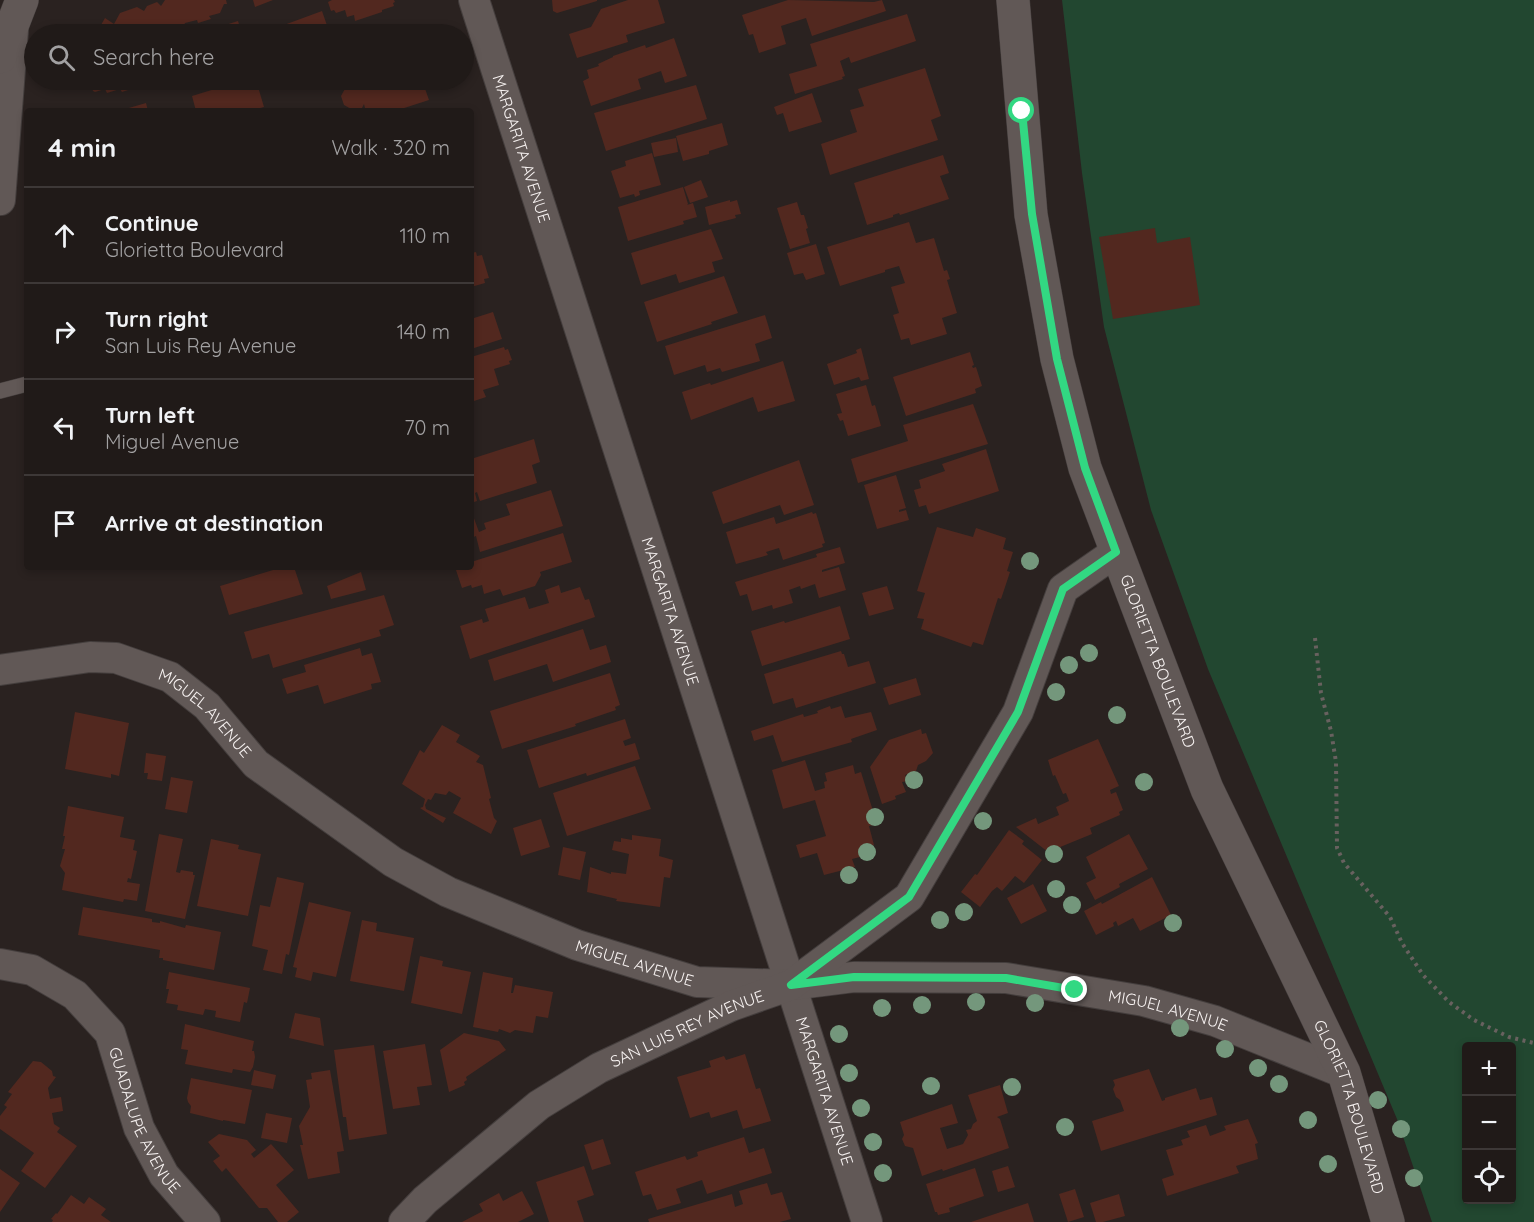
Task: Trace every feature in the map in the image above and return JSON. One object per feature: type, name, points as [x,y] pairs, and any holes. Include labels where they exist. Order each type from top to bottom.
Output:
[{"type":"street","name":"MARGARITA AVENUE","points":[[474,0],[867,1222]]},
{"type":"street","name":"GLORIETTA BOULEVARD","points":[[1014,0],[1032,214],[1057,359],[1085,468],[1207,789],[1344,1073],[1388,1222]]},
{"type":"street","points":[[0,57],[18,11]]},
{"type":"street","points":[[0,80],[18,11]]},
{"type":"street","points":[[0,200],[18,11]]},
{"type":"street","name":"SAN LUIS REY AVENUE","points":[[404,1222],[425,1200],[539,1105],[599,1068],[731,1006],[791,985],[909,897],[1018,712],[1063,589],[1116,552]]},
{"type":"street","name":"MIGUEL AVENUE","points":[[0,670],[90,657],[116,658],[170,677],[207,706],[256,764],[393,862],[448,892],[577,945],[697,982],[791,985],[854,977],[1006,978],[1144,1001],[1215,1021],[1344,1073]]},
{"type":"street","name":"GUADALUPE AVENUE","points":[[0,964],[32,970],[75,995],[110,1033],[138,1128],[164,1175],[205,1222]]},
{"type":"lane","points":[[0,391],[24,385]]},
{"type":"path","points":[[1315,638],[1321,693],[1336,762],[1337,848],[1344,863],[1390,917],[1402,942],[1423,975],[1449,1002],[1474,1020],[1509,1037],[1534,1043]]},
{"type":"green space","points":[[1062,0],[1534,0],[1534,1222],[1432,1222],[1397,1119],[1208,669],[1151,510],[1104,327],[1082,173]]},
{"type":"building","points":[[165,0],[226,0],[227,4],[224,4],[220,13],[209,16],[211,19],[198,23],[197,20],[184,24],[114,24],[120,13],[137,7],[144,11],[147,6],[157,2],[161,6]]},
{"type":"building","points":[[253,0],[273,0],[255,7]]},
{"type":"building","points":[[332,0],[394,0],[395,2],[394,6],[382,12],[355,21],[354,15],[347,17],[345,10],[336,13],[334,10],[331,11],[328,2]]},
{"type":"building","points":[[552,0],[597,1],[557,13],[553,11]]},
{"type":"building","points":[[628,0],[658,0],[665,23],[626,35],[628,42],[577,58],[569,34],[591,27],[601,9]]},
{"type":"building","points":[[788,0],[874,2],[882,0],[886,11],[812,36],[806,18],[781,26],[786,44],[759,53],[753,34],[749,35],[742,15]]},
{"type":"building","points":[[322,11],[327,24],[287,24]]},
{"type":"building","points":[[907,14],[916,41],[851,63],[849,57],[840,61],[845,76],[842,77],[843,79],[795,94],[789,74],[817,66],[810,44]]},
{"type":"building","points":[[105,18],[114,24],[102,24]]},
{"type":"building","points":[[674,38],[687,76],[665,83],[661,71],[638,79],[641,89],[591,106],[583,81],[589,78],[587,70],[599,66],[598,64],[613,56]]},
{"type":"building","points":[[925,68],[941,116],[931,120],[938,140],[830,175],[821,144],[857,132],[850,110],[864,106],[858,89]]},
{"type":"building","points":[[696,85],[707,119],[606,151],[594,113]]},
{"type":"building","points":[[212,90],[259,90],[264,107],[195,108],[192,96]]},
{"type":"building","points":[[344,90],[426,90],[429,100],[404,108],[365,108],[364,104],[362,108],[349,108],[344,105],[341,96]]},
{"type":"building","points":[[812,93],[822,122],[789,132],[783,113],[777,115],[774,107]]},
{"type":"building","points":[[146,103],[147,108],[129,108]]},
{"type":"building","points":[[722,123],[728,145],[709,151],[709,154],[683,161],[676,136]]},
{"type":"building","points":[[676,138],[678,152],[654,157],[651,143]]},
{"type":"building","points":[[652,153],[661,185],[639,191],[640,195],[635,197],[634,194],[620,198],[611,171],[626,166],[625,161]]},
{"type":"building","points":[[943,155],[949,173],[940,176],[949,199],[867,225],[854,183]]},
{"type":"building","points":[[701,180],[708,197],[690,203],[684,187]]},
{"type":"building","points":[[683,187],[687,205],[693,203],[697,217],[683,221],[684,224],[628,241],[618,207]]},
{"type":"building","points":[[730,200],[730,202],[737,200],[741,214],[735,215],[736,218],[709,225],[705,207]]},
{"type":"building","points":[[797,202],[801,215],[804,215],[810,243],[790,249],[777,208]]},
{"type":"building","points":[[909,222],[916,243],[934,238],[944,271],[947,270],[950,279],[947,280],[957,313],[942,318],[947,334],[911,345],[909,338],[901,340],[893,315],[899,313],[891,287],[905,283],[899,266],[840,286],[827,247]]},
{"type":"building","points":[[1155,228],[1157,243],[1190,237],[1200,305],[1113,319],[1099,237]]},
{"type":"building","points":[[711,229],[723,259],[712,262],[715,272],[679,283],[676,274],[641,285],[631,253]]},
{"type":"building","points":[[816,244],[825,274],[806,280],[803,273],[794,275],[787,253]]},
{"type":"building","points":[[474,252],[477,256],[482,255],[489,278],[484,279],[485,283],[474,286]]},
{"type":"building","points":[[724,276],[738,313],[657,342],[644,302]]},
{"type":"building","points":[[493,312],[502,339],[474,348],[474,318]]},
{"type":"building","points":[[765,315],[772,338],[755,344],[760,361],[722,372],[720,368],[707,372],[705,365],[674,375],[665,346]]},
{"type":"building","points":[[504,347],[505,350],[508,349],[512,360],[509,361],[510,364],[494,369],[499,385],[483,390],[486,397],[474,401],[474,356]]},
{"type":"building","points":[[861,348],[869,379],[861,381],[859,377],[834,385],[827,364],[857,353],[856,350]]},
{"type":"building","points":[[970,352],[974,365],[972,366],[976,367],[982,386],[975,389],[976,393],[906,416],[893,377]]},
{"type":"building","points":[[783,361],[795,401],[758,412],[753,397],[691,420],[682,392],[710,383],[711,385]]},
{"type":"building","points":[[866,385],[881,426],[848,436],[843,420],[840,421],[837,414],[842,413],[836,394]]},
{"type":"building","points":[[973,404],[988,444],[858,483],[851,459],[908,441],[903,425]]},
{"type":"building","points":[[534,439],[540,462],[532,465],[537,483],[480,501],[477,492],[475,493],[477,501],[474,502],[474,458]]},
{"type":"building","points":[[986,449],[999,491],[929,514],[926,505],[919,507],[914,490],[921,488],[919,480],[945,471],[942,464]]},
{"type":"building","points":[[799,460],[814,505],[784,515],[780,505],[723,524],[712,492]]},
{"type":"building","points":[[896,475],[906,508],[899,512],[906,510],[909,520],[877,529],[864,485]]},
{"type":"building","points":[[551,490],[563,526],[480,552],[476,536],[474,537],[474,518],[479,532],[486,529],[484,523],[510,515],[506,504]]},
{"type":"building","points":[[812,512],[816,513],[825,543],[822,544],[823,547],[783,560],[779,548],[766,552],[768,555],[736,564],[726,532],[774,517],[776,524]]},
{"type":"building","points":[[937,527],[973,537],[976,528],[1006,538],[1003,549],[1013,552],[1007,571],[1010,572],[1001,599],[998,598],[983,645],[973,642],[971,647],[921,629],[924,619],[917,618],[925,593],[917,591]]},
{"type":"building","points":[[563,533],[572,562],[540,572],[541,575],[535,586],[503,596],[500,589],[484,594],[482,585],[462,588],[456,570],[474,570],[474,561]]},
{"type":"building","points":[[840,547],[845,563],[822,570],[822,572],[839,567],[846,590],[819,598],[815,584],[801,589],[800,586],[789,590],[793,603],[773,609],[772,605],[752,611],[747,594],[740,596],[735,582],[817,557],[816,554]]},
{"type":"building","points":[[273,570],[295,570],[303,594],[229,615],[220,586]]},
{"type":"building","points":[[361,572],[366,590],[331,599],[327,586]]},
{"type":"building","points":[[559,585],[561,593],[580,587],[585,600],[589,599],[595,617],[470,659],[460,626],[482,619],[483,623],[489,621],[485,609],[525,597],[529,609],[549,603],[545,590]]},
{"type":"building","points":[[887,586],[894,609],[869,616],[862,593]]},
{"type":"building","points":[[384,595],[394,625],[379,630],[381,636],[273,668],[269,654],[252,659],[244,632]]},
{"type":"building","points":[[840,606],[850,639],[762,666],[751,631]]},
{"type":"building","points":[[583,629],[590,650],[606,645],[611,662],[553,682],[547,664],[494,681],[488,660]]},
{"type":"building","points":[[360,648],[362,656],[372,653],[381,682],[371,684],[372,689],[324,704],[318,685],[287,694],[282,679],[306,672],[304,665]]},
{"type":"building","points":[[841,651],[848,667],[869,661],[876,683],[796,708],[793,698],[773,704],[764,674]]},
{"type":"building","points":[[610,673],[620,705],[615,707],[616,710],[575,724],[576,726],[502,749],[490,711]]},
{"type":"building","points":[[916,678],[921,695],[889,705],[883,688]]},
{"type":"building","points":[[830,706],[831,709],[841,706],[845,718],[871,712],[877,730],[851,739],[852,742],[782,762],[773,735],[754,741],[751,731],[803,714],[804,717],[818,713],[817,711]]},
{"type":"building","points":[[75,712],[129,723],[119,776],[111,774],[111,778],[65,769]]},
{"type":"building","points":[[625,719],[631,738],[623,741],[625,746],[635,743],[640,759],[539,788],[527,750]]},
{"type":"building","points":[[442,725],[460,735],[456,742],[480,756],[476,762],[483,765],[491,798],[489,799],[497,821],[491,834],[453,813],[461,798],[449,791],[446,795],[435,793],[425,805],[426,809],[446,818],[443,823],[420,808],[423,807],[425,799],[402,784],[420,750],[424,753]]},
{"type":"building","points":[[921,729],[922,734],[926,733],[933,753],[926,761],[918,765],[916,771],[905,775],[908,781],[902,782],[906,792],[882,804],[870,767],[889,740]]},
{"type":"building","points":[[1098,739],[1119,786],[1110,790],[1111,794],[1116,792],[1123,810],[1119,812],[1120,815],[1090,828],[1092,834],[1048,852],[1016,827],[1036,818],[1038,824],[1059,815],[1056,807],[1069,801],[1066,793],[1063,794],[1055,775],[1053,776],[1048,760]]},
{"type":"building","points":[[146,753],[166,756],[162,781],[147,779],[148,773],[144,773]]},
{"type":"building","points":[[805,760],[815,791],[825,788],[824,782],[827,781],[825,773],[853,765],[855,774],[861,772],[877,824],[869,826],[874,845],[863,849],[864,856],[852,859],[855,867],[824,875],[817,853],[800,858],[796,845],[826,836],[815,800],[783,809],[772,770]]},
{"type":"building","points":[[635,766],[651,809],[567,836],[553,793]]},
{"type":"building","points":[[171,777],[193,781],[187,813],[165,809]]},
{"type":"building","points":[[68,806],[124,817],[120,837],[135,840],[133,850],[137,851],[131,879],[128,878],[127,882],[140,884],[137,901],[124,899],[123,902],[62,890],[65,873],[60,866],[65,849],[62,849]]},
{"type":"building","points":[[541,819],[550,847],[521,856],[513,828]]},
{"type":"building","points":[[1009,830],[1024,841],[1022,844],[1042,860],[1024,883],[1015,876],[1002,891],[997,887],[992,891],[980,907],[961,892],[975,874],[977,875]]},
{"type":"building","points":[[159,834],[183,839],[176,872],[180,873],[181,870],[193,872],[195,875],[185,919],[145,911]]},
{"type":"building","points":[[1129,834],[1148,869],[1095,900],[1086,883],[1096,878],[1086,857]]},
{"type":"building","points":[[632,835],[661,839],[659,856],[673,860],[670,878],[664,877],[660,907],[616,901],[617,899],[587,892],[590,867],[611,874],[611,872],[626,874],[629,854],[612,850],[614,841],[621,842],[621,838],[632,840]]},
{"type":"building","points":[[211,839],[239,845],[238,849],[261,854],[248,916],[197,906]]},
{"type":"building","points":[[563,847],[586,852],[580,880],[558,875]]},
{"type":"building","points":[[277,877],[304,883],[289,955],[286,954],[282,974],[263,970],[268,950],[252,946],[260,905],[270,907]]},
{"type":"building","points":[[1152,877],[1171,915],[1140,931],[1133,918],[1118,926],[1116,921],[1113,923],[1114,926],[1096,935],[1084,911]]},
{"type":"building","points":[[1033,884],[1047,911],[1021,924],[1007,898]]},
{"type":"building","points":[[309,902],[351,912],[336,977],[313,972],[311,981],[295,977],[297,968],[293,967]]},
{"type":"building","points":[[83,907],[152,919],[152,922],[160,923],[160,921],[185,928],[186,925],[221,932],[214,970],[163,960],[159,958],[160,950],[78,935]]},
{"type":"building","points":[[362,920],[377,923],[376,931],[414,938],[404,991],[350,981]]},
{"type":"building","points":[[420,956],[443,961],[442,966],[471,972],[462,1014],[411,1003]]},
{"type":"building","points":[[169,972],[250,988],[247,1003],[244,1002],[240,1022],[215,1017],[216,1011],[205,1009],[203,1015],[177,1010],[178,1005],[166,1003]]},
{"type":"building","points":[[483,972],[513,978],[511,993],[515,985],[553,992],[548,1018],[536,1016],[533,1033],[515,1030],[510,1033],[499,1029],[498,1032],[473,1027]]},
{"type":"building","points":[[295,1013],[320,1018],[324,1046],[289,1038]]},
{"type":"building","points":[[185,1024],[254,1041],[252,1051],[255,1057],[250,1072],[233,1069],[232,1073],[185,1064],[188,1050],[181,1049]]},
{"type":"building","points":[[464,1033],[499,1041],[506,1050],[466,1077],[465,1085],[449,1092],[440,1050]]},
{"type":"building","points":[[425,1044],[432,1085],[417,1087],[420,1105],[393,1109],[383,1051]]},
{"type":"building","points":[[374,1045],[387,1134],[349,1140],[346,1117],[343,1117],[334,1050]]},
{"type":"building","points":[[745,1054],[756,1089],[760,1088],[771,1121],[743,1129],[737,1110],[711,1118],[709,1112],[690,1118],[677,1077],[711,1067],[709,1061],[724,1056],[726,1060]]},
{"type":"building","points":[[33,1061],[41,1062],[56,1077],[48,1088],[50,1099],[61,1097],[63,1111],[52,1113],[54,1124],[60,1128],[57,1132],[77,1146],[45,1188],[21,1171],[34,1153],[0,1129],[0,1116],[7,1107],[4,1105],[12,1094],[8,1092]]},
{"type":"building","points":[[1149,1069],[1162,1101],[1196,1088],[1200,1100],[1212,1097],[1217,1115],[1101,1151],[1092,1121],[1124,1111],[1113,1089],[1115,1085],[1113,1080]]},
{"type":"building","points":[[254,1070],[276,1075],[273,1089],[251,1085]]},
{"type":"building","points":[[330,1070],[344,1151],[337,1152],[340,1173],[308,1179],[300,1145],[303,1145],[299,1126],[310,1107],[306,1080],[312,1079],[311,1073]]},
{"type":"building","points":[[191,1078],[252,1090],[245,1124],[190,1113],[191,1106],[187,1098]]},
{"type":"building","points":[[1000,1085],[1008,1113],[997,1117],[1000,1119],[1009,1148],[922,1176],[913,1148],[905,1146],[902,1139],[904,1135],[900,1122],[952,1104],[958,1123],[940,1128],[947,1149],[963,1144],[968,1135],[966,1130],[971,1129],[977,1121],[968,1095]]},
{"type":"building","points":[[266,1113],[292,1118],[287,1143],[261,1138]]},
{"type":"building","points":[[1248,1119],[1258,1143],[1255,1144],[1258,1159],[1236,1166],[1239,1173],[1167,1196],[1162,1179],[1174,1175],[1166,1150],[1183,1145],[1181,1140],[1190,1137],[1187,1131],[1206,1125],[1210,1136],[1226,1130],[1224,1126]]},
{"type":"building","points":[[219,1134],[247,1140],[256,1150],[251,1154],[254,1158],[271,1144],[294,1170],[276,1185],[299,1212],[287,1222],[278,1222],[267,1208],[259,1208],[226,1168],[222,1172],[213,1161],[220,1156],[208,1142]]},
{"type":"building","points":[[744,1137],[749,1153],[764,1148],[772,1173],[707,1194],[702,1180],[676,1189],[681,1203],[657,1210],[651,1194],[643,1196],[635,1172],[685,1156],[687,1160],[698,1156],[697,1152]]},
{"type":"building","points":[[603,1139],[611,1164],[592,1170],[584,1145]]},
{"type":"building","points":[[584,1166],[594,1195],[577,1201],[584,1222],[549,1222],[536,1182]]},
{"type":"building","points":[[1008,1166],[1015,1187],[998,1192],[992,1171]]},
{"type":"building","points":[[975,1168],[984,1196],[949,1208],[950,1212],[938,1215],[926,1184]]},
{"type":"building","points":[[0,1169],[20,1183],[0,1212]]},
{"type":"building","points":[[767,1183],[771,1195],[782,1192],[791,1219],[780,1222],[649,1222],[648,1219],[732,1194],[735,1207],[743,1204],[739,1191]]},
{"type":"building","points":[[1075,1189],[1084,1217],[1068,1222],[1059,1194]]},
{"type":"building","points":[[522,1191],[534,1214],[518,1222],[462,1222],[483,1211],[479,1204],[499,1193],[503,1201]]},
{"type":"building","points":[[1119,1194],[1125,1216],[1096,1222],[1090,1203]]},
{"type":"building","points":[[71,1195],[84,1204],[89,1197],[106,1209],[101,1215],[111,1222],[52,1222],[51,1219]]},
{"type":"building","points":[[1028,1203],[1034,1222],[971,1222]]},
{"type":"route","points":[[1022,111],[1032,214],[1057,359],[1085,468],[1116,552],[1063,589],[1018,712],[909,897],[791,985],[854,977],[1006,978],[1075,990]]}]
